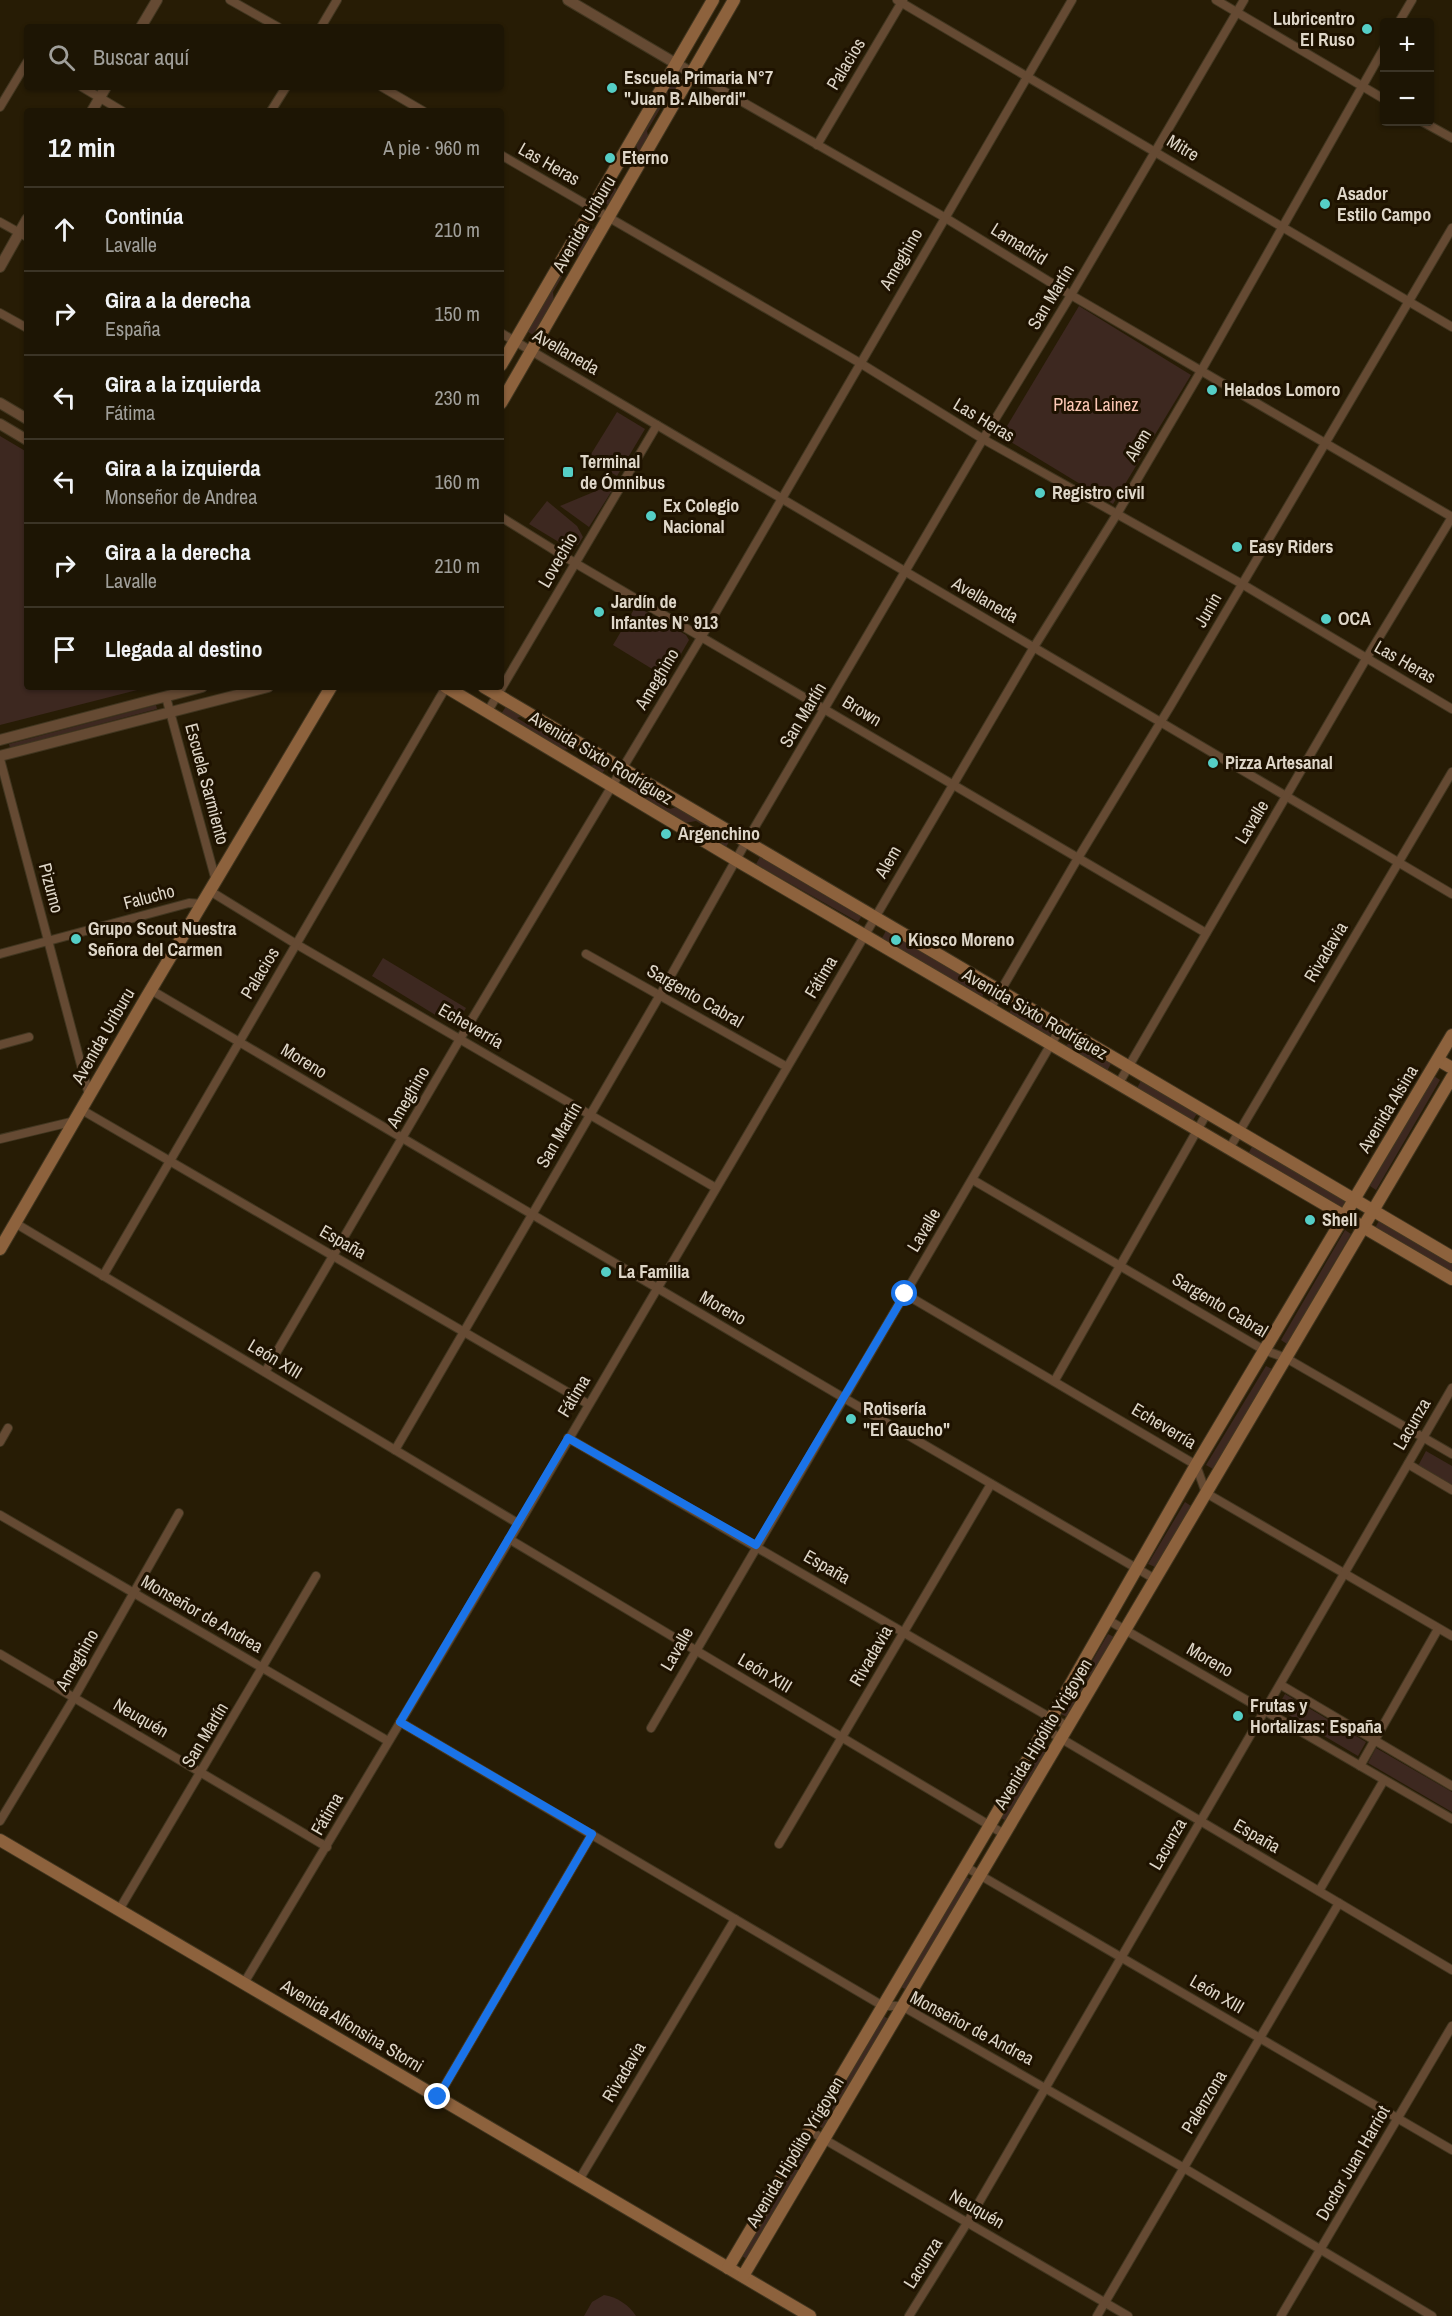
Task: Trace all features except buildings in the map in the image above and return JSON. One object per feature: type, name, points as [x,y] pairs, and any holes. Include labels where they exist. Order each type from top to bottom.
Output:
[{"type":"main road","name":"Avenida Uriburu","points":[[504,360],[713,0]]},
{"type":"main road","name":"Avenida Uriburu","points":[[504,399],[734,0]]},
{"type":"main road","name":"Avenida Uriburu","points":[[0,1249],[330,690]]},
{"type":"main road","name":"Avenida Sixto Rodríguez","points":[[451,690],[736,860],[1452,1280]]},
{"type":"main road","name":"Avenida Sixto Rodríguez","points":[[489,690],[1452,1257]]},
{"type":"main road","name":"Avenida Alsina","points":[[1355,1200],[1452,1035]]},
{"type":"main road","points":[[1438,1060],[1452,1068]]},
{"type":"main road","points":[[1374,1211],[1452,1077]]},
{"type":"main road","name":"Avenida Hipólito Yrigoyen","points":[[728,2268],[966,1867],[1196,1465],[1355,1200]]},
{"type":"main road","name":"Avenida Hipólito Yrigoyen","points":[[743,2276],[1374,1211]]},
{"type":"main road","name":"Avenida Alfonsina Storni","points":[[0,1840],[743,2276],[803,2314]]},
{"type":"street","points":[[143,24],[157,0]]},
{"type":"street","points":[[230,0],[273,24]]},
{"type":"street","points":[[323,24],[337,0]]},
{"type":"street","name":"Lamadrid","points":[[568,0],[944,217],[1071,296],[1452,517]]},
{"type":"street","name":"Ameghino","points":[[265,1372],[460,1039],[702,636],[1072,0]]},
{"type":"street","points":[[1216,0],[1380,97]]},
{"type":"street","name":"San Martín","points":[[395,1450],[660,995],[746,842],[1244,0]]},
{"type":"street","points":[[1401,18],[1412,0]]},
{"type":"street","name":"Mitre","points":[[900,1],[1452,327]]},
{"type":"street","name":"Palacios","points":[[817,145],[900,1]]},
{"type":"street","name":"Alem","points":[[875,917],[1034,647],[1117,514],[1201,371],[1380,55]]},
{"type":"street","points":[[0,107],[24,67]]},
{"type":"street","points":[[87,90],[117,108]]},
{"type":"street","points":[[94,108],[104,90]]},
{"type":"street","points":[[273,108],[284,90]]},
{"type":"street","points":[[387,90],[418,108]]},
{"type":"street","points":[[1430,126],[1452,138]]},
{"type":"street","name":"Las Heras","points":[[504,157],[860,363],[983,439],[1242,584],[1452,709]]},
{"type":"street","points":[[0,222],[23,235],[0,267]]},
{"type":"street","name":"Junín","points":[[990,1008],[1452,228]]},
{"type":"street","points":[[0,313],[24,326]]},
{"type":"street","name":"Avellaneda","points":[[504,335],[1452,894]]},
{"type":"street","points":[[0,403],[24,417]]},
{"type":"street","points":[[0,424],[24,438]]},
{"type":"street","name":"Lovechio","points":[[504,685],[657,425]]},
{"type":"street","name":"Lavalle","points":[[1119,1083],[1366,659],[1452,517]]},
{"type":"street","name":"Brown","points":[[504,519],[575,563],[1206,933]]},
{"type":"street","points":[[0,740],[191,690]]},
{"type":"street","points":[[0,757],[256,690]]},
{"type":"street","name":"Palacios","points":[[103,1276],[444,690]]},
{"type":"street","name":"Lovechio","points":[[488,711],[501,690]]},
{"type":"street","name":"Escuela Sarmiento","points":[[166,697],[213,886]]},
{"type":"street","name":"Pizurno","points":[[0,757],[89,1095]]},
{"type":"street","name":"Rivadavia","points":[[1229,1149],[1452,772]]},
{"type":"street","name":"Echeverría","points":[[213,886],[296,944],[716,1188]]},
{"type":"street","name":"Falucho","points":[[0,954],[189,903],[203,904]]},
{"type":"street","name":"Fátima","points":[[244,1983],[519,1524],[875,917]]},
{"type":"street","name":"Sargento Cabral","points":[[586,954],[787,1067]]},
{"type":"street","name":"Moreno","points":[[151,990],[844,1398],[1155,1578]]},
{"type":"street","name":"Lavalle","points":[[651,1728],[756,1545],[1061,1028]]},
{"type":"street","points":[[0,1045],[29,1038]]},
{"type":"street","points":[[1055,1380],[1207,1113]]},
{"type":"street","points":[[0,1139],[79,1115]]},
{"type":"street","name":"España","points":[[79,1115],[170,1161],[588,1404]]},
{"type":"street","name":"Sargento Cabral","points":[[973,1180],[1264,1350],[1286,1358],[1452,1454]]},
{"type":"street","name":"León XIII","points":[[15,1223],[519,1524]]},
{"type":"street","name":"Echeverría","points":[[905,1294],[1055,1380],[1196,1465],[1206,1493]]},
{"type":"street","name":"Lacunza","points":[[909,2316],[967,2223],[1452,1388]]},
{"type":"street","points":[[0,1442],[8,1428]]},
{"type":"street","name":"España","points":[[568,1438],[904,1632],[1048,1724],[1061,1739],[1452,1970]]},
{"type":"street","points":[[1408,1464],[1452,1490]]},
{"type":"street","name":"Rivadavia","points":[[779,1844],[992,1484]]},
{"type":"street","points":[[1206,1493],[1452,1636]]},
{"type":"street","name":"Ameghino","points":[[0,1821],[74,1698],[179,1513]]},
{"type":"street","name":"Monseñor de Andrea","points":[[0,1515],[388,1742]]},
{"type":"street","name":"León XIII","points":[[509,1539],[1004,1834]]},
{"type":"street","name":"San Martín","points":[[120,1911],[264,1669],[316,1576]]},
{"type":"street","name":"Moreno","points":[[1108,1620],[1452,1819]]},
{"type":"street","points":[[1360,1766],[1438,1629]]},
{"type":"street","name":"Neuquén","points":[[0,1654],[327,1847]]},
{"type":"street","points":[[1281,1685],[1452,1786]]},
{"type":"street","name":"Monseñor de Andrea","points":[[400,1722],[883,2006],[902,2006],[1046,2087],[1432,2316]]},
{"type":"street","name":"España","points":[[1048,1724],[1068,1726]]},
{"type":"street","points":[[1319,1891],[1384,1780]]},
{"type":"street","points":[[438,2097],[592,1834]]},
{"type":"street","name":"León XIII","points":[[966,1867],[1452,2151]]},
{"type":"street","name":"Palenzona","points":[[1097,2316],[1339,1903]]},
{"type":"street","name":"Rivadavia","points":[[579,2180],[735,1919]]},
{"type":"street","name":"Doctor Juan Harriot","points":[[1281,2316],[1452,2026]]},
{"type":"street","name":"Neuquén","points":[[810,2131],[1128,2316]]},
{"type":"green space","points":[[675,79],[682,84],[675,96],[671,90],[647,131],[649,140],[610,206],[603,202],[614,183],[617,191],[638,153],[636,145]]},
{"type":"green space","points":[[588,226],[596,231],[580,259],[577,251],[553,292],[554,302],[534,336],[527,331]]},
{"type":"green space","name":"Plaza Lainez","points":[[1079,306],[1191,375],[1113,504],[1001,436]]},
{"type":"green space","points":[[617,412],[645,429],[617,476],[588,459]]},
{"type":"green space","points":[[0,436],[24,450],[24,690],[137,690],[0,725]]},
{"type":"green space","points":[[608,486],[613,489],[589,527],[560,506]]},
{"type":"green space","points":[[547,501],[577,526],[583,537],[578,545],[567,547],[529,524]]},
{"type":"green space","points":[[636,606],[686,635],[689,640],[667,678],[613,645]]},
{"type":"green space","points":[[156,705],[157,709],[10,748],[9,744]]},
{"type":"green space","points":[[507,705],[525,715],[517,718],[537,730],[547,729],[608,764],[602,774],[589,767],[597,763],[572,749],[561,750],[501,714]]},
{"type":"green space","points":[[635,780],[650,789],[642,792],[670,809],[679,806],[732,837],[726,847],[713,840],[721,836],[696,821],[685,823],[629,790]]},
{"type":"green space","points":[[761,855],[863,914],[858,922],[756,864]]},
{"type":"green space","points":[[887,929],[987,988],[982,997],[882,938]]},
{"type":"green space","points":[[383,958],[466,1008],[455,1027],[372,976]]},
{"type":"green space","points":[[1014,1005],[1054,1028],[1049,1037],[1009,1013]]},
{"type":"green space","points":[[1071,1038],[1112,1062],[1107,1071],[1066,1047]]},
{"type":"green space","points":[[1434,1076],[1440,1080],[1376,1190],[1370,1186]]},
{"type":"green space","points":[[1142,1079],[1198,1112],[1193,1120],[1137,1088]]},
{"type":"green space","points":[[1253,1145],[1346,1200],[1341,1209],[1248,1154]]},
{"type":"green space","points":[[1380,1219],[1452,1262],[1452,1273],[1375,1228]]},
{"type":"green space","points":[[1345,1230],[1351,1234],[1287,1344],[1281,1340]]},
{"type":"green space","points":[[1266,1366],[1272,1369],[1213,1469],[1206,1465]]},
{"type":"green space","points":[[1426,1451],[1452,1466],[1452,1486],[1418,1466]]},
{"type":"green space","points":[[1185,1502],[1191,1506],[1155,1567],[1148,1564]]},
{"type":"green space","points":[[1108,1634],[1114,1637],[1067,1717],[1061,1714]]},
{"type":"green space","points":[[1285,1694],[1366,1742],[1358,1756],[1277,1708]]},
{"type":"green space","points":[[1044,1745],[1050,1749],[1006,1821],[1000,1817]]},
{"type":"green space","points":[[1376,1748],[1452,1792],[1452,1812],[1368,1763]]},
{"type":"green space","points":[[965,1876],[971,1880],[907,1990],[901,1987]]},
{"type":"green space","points":[[883,2016],[889,2019],[825,2130],[819,2126]]},
{"type":"green space","points":[[806,2146],[812,2150],[748,2260],[742,2256]]},
{"type":"green space","points":[[604,2295],[622,2302],[636,2316],[584,2316],[592,2302]]},
{"type":"place","name":"Lubricentro El Ruso","points":[[1367,29]]},
{"type":"place","name":"Escuela Primaria N°7 \"Juan B. Alberdi\"","points":[[612,88]]},
{"type":"place","name":"Eterno","points":[[610,158]]},
{"type":"place","name":"Asador Estilo Campo","points":[[1325,204]]},
{"type":"place","name":"Helados Lomoro","points":[[1212,390]]},
{"type":"place","name":"Terminal de Ómnibus","points":[[568,472]]},
{"type":"place","name":"Registro civil","points":[[1040,493]]},
{"type":"place","name":"Ex Colegio Nacional","points":[[651,516]]},
{"type":"place","name":"Easy Riders","points":[[1237,547]]},
{"type":"place","name":"Jardín de Infantes N° 913","points":[[599,612]]},
{"type":"place","name":"OCA","points":[[1326,619]]},
{"type":"place","name":"Pizza Artesanal","points":[[1213,763]]},
{"type":"place","name":"Argenchino","points":[[666,834]]},
{"type":"place","name":"Grupo Scout Nuestra Señora del Carmen","points":[[76,939]]},
{"type":"place","name":"Kiosco Moreno","points":[[896,940]]},
{"type":"place","name":"Shell","points":[[1310,1220]]},
{"type":"place","name":"La Familia","points":[[606,1272]]},
{"type":"place","name":"Rotisería \"El Gaucho\"","points":[[851,1419]]},
{"type":"place","name":"Frutas y Hortalizas: España","points":[[1238,1716]]},
{"type":"route","points":[[438,2097],[592,1834],[400,1722],[568,1438],[756,1545],[905,1294]]}]
